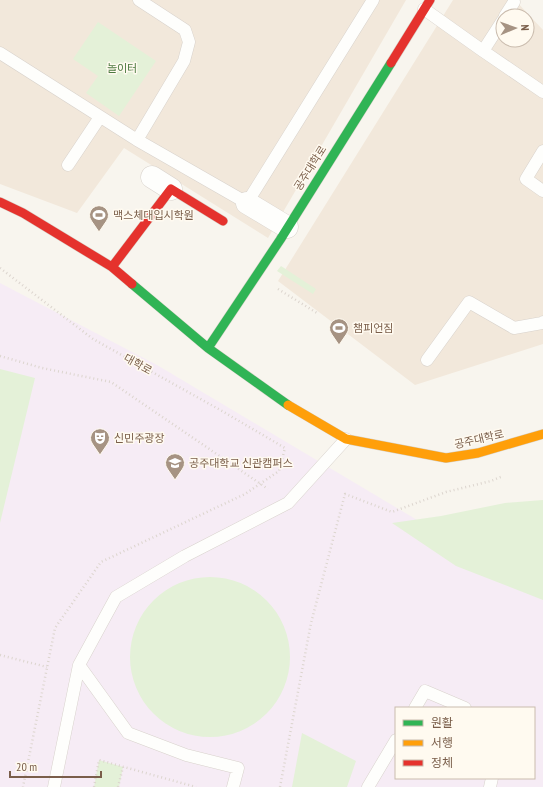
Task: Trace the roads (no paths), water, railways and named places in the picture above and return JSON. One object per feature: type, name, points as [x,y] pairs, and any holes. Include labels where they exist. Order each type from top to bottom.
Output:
[{"type":"street","name":"공주대학로","points":[[208,348],[287,227],[427,5]]},
{"type":"street","points":[[152,176],[223,221]]},
{"type":"street","points":[[112,267],[171,188]]},
{"type":"street","name":"공주대학로","points":[[0,202],[23,213],[112,267],[208,348],[287,404],[346,439],[446,458],[478,453],[543,434]]},
{"type":"street","points":[[247,203],[287,227]]},
{"type":"lane","points":[[137,140],[184,61],[189,42],[185,30],[139,0]]},
{"type":"lane","points":[[0,53],[137,140],[247,203],[373,0]]},
{"type":"lane","points":[[510,8],[514,2]]},
{"type":"lane","points":[[427,5],[483,51],[543,92]]},
{"type":"lane","points":[[483,51],[495,32]]},
{"type":"lane","points":[[68,165],[100,116]]},
{"type":"lane","points":[[543,151],[526,179],[543,191]]},
{"type":"lane","points":[[427,360],[469,302],[514,328],[543,322]]},
{"type":"lane","points":[[54,787],[79,665],[116,597],[186,556],[288,503],[346,439]]},
{"type":"lane","points":[[79,665],[128,733],[186,755],[238,768],[233,787]]},
{"type":"lane","points":[[416,707],[425,691],[463,707]]},
{"type":"lane","points":[[368,787],[395,742]]},
{"type":"place","name":"맥스체대입시학원","points":[[99,232]]},
{"type":"place","name":"챔피언짐","points":[[339,345]]},
{"type":"place","name":"신민주광장","points":[[100,455]]},
{"type":"place","name":"공주대학교 신관캠퍼스","points":[[175,480]]},
{"type":"park label","name":"놀이터","points":[[122,68]]}]
